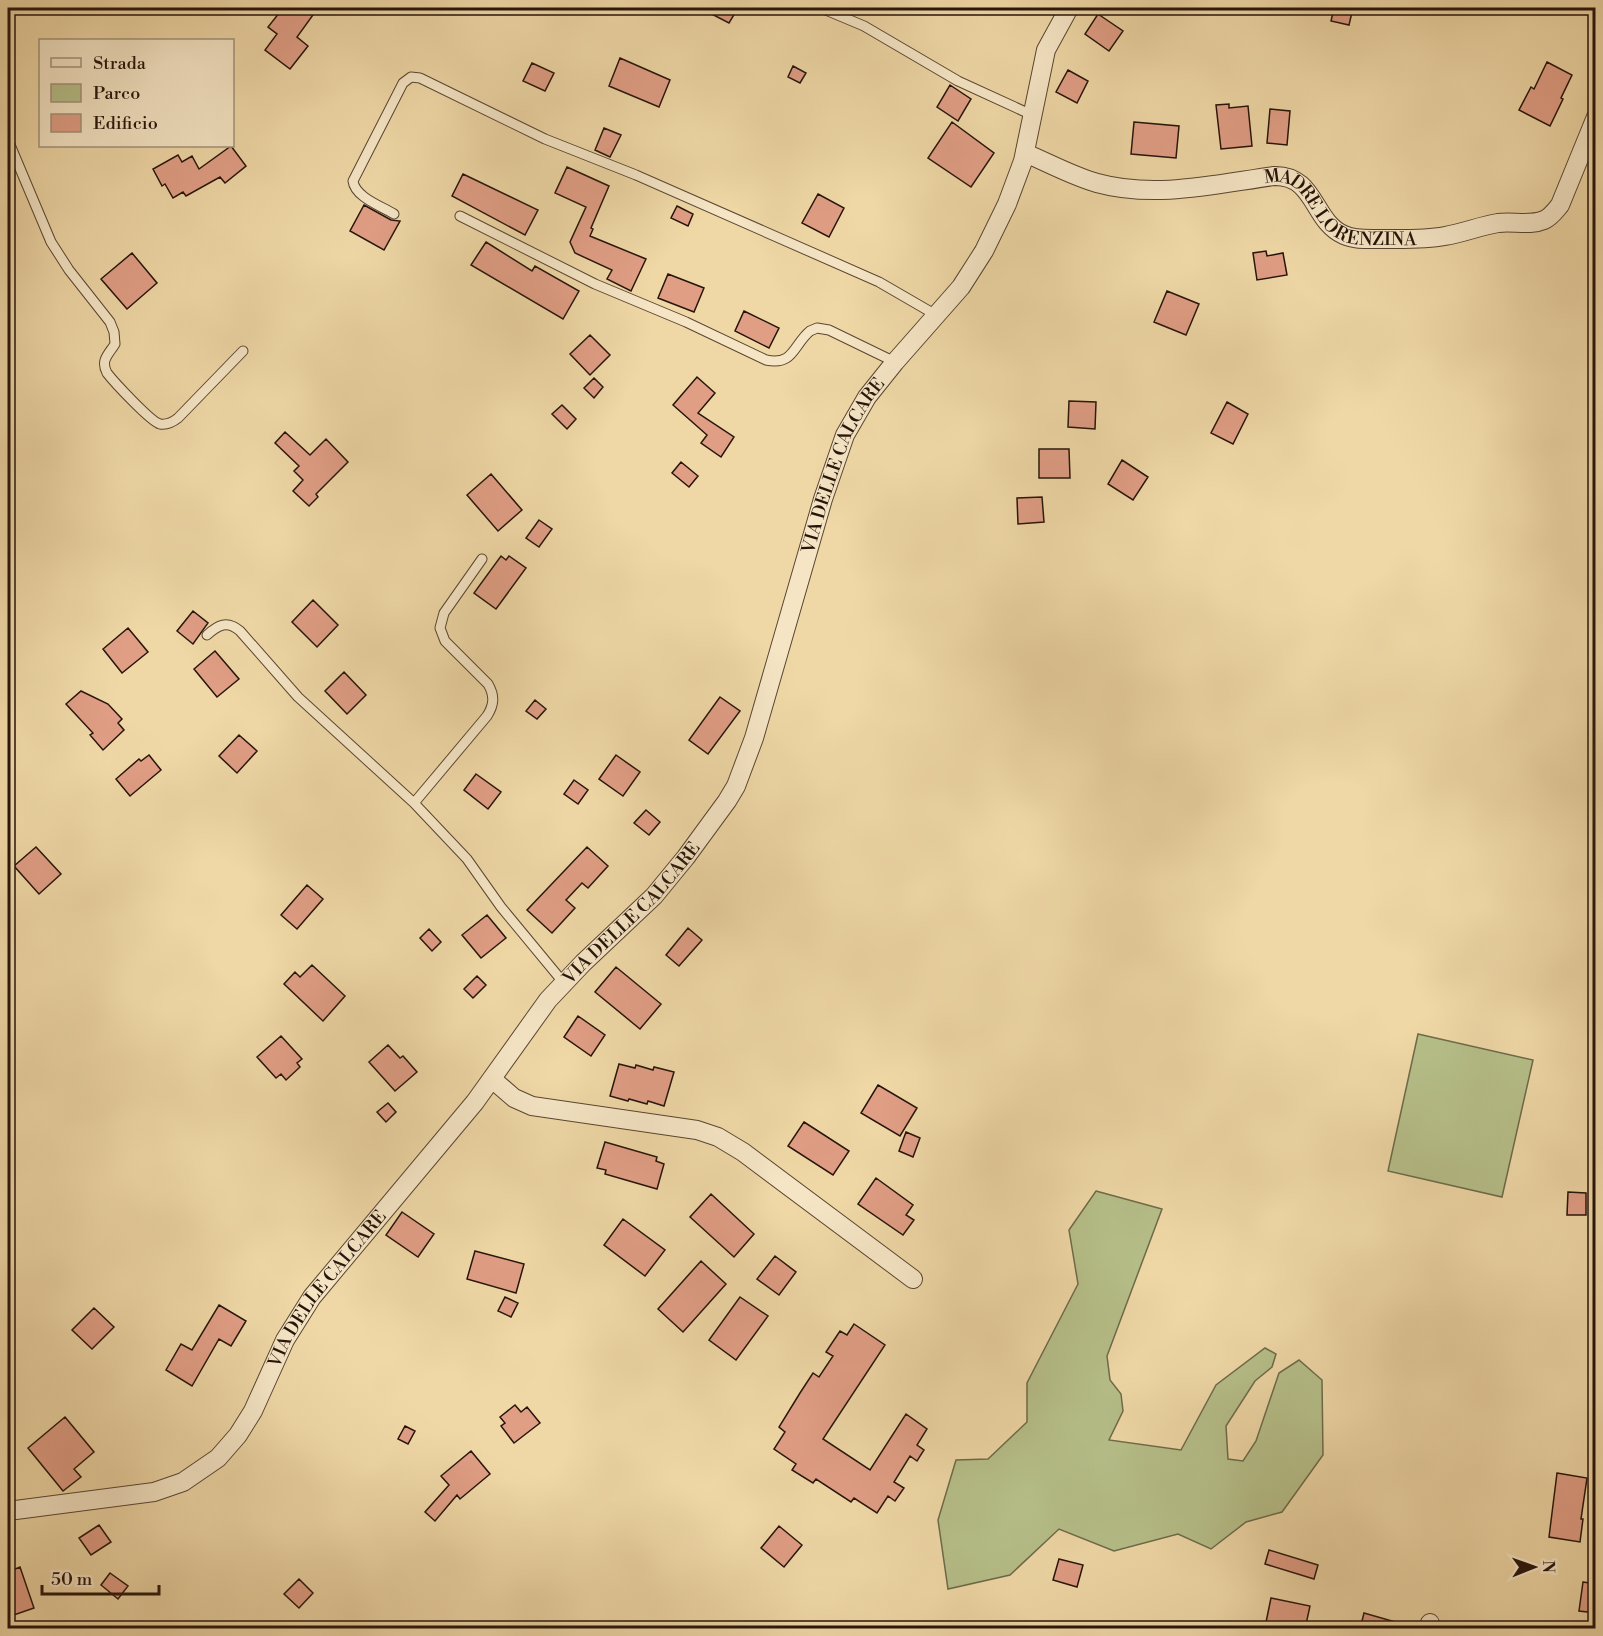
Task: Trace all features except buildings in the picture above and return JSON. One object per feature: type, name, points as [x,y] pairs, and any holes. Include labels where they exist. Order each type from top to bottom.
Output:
[{"type":"street","name":"VIA DELLE CALCARE","points":[[8,1511],[154,1492],[183,1482],[218,1458],[253,1411],[285,1340],[312,1297],[492,1079],[534,1017],[563,982],[661,887],[720,810],[736,786],[754,738],[823,498],[842,442],[867,398],[894,362],[961,287],[984,251],[1011,193],[1025,153],[1046,50],[1068,8]]},
{"type":"street","name":"MADRE LORENZINA","points":[[1025,153],[1088,180],[1132,189],[1173,190],[1286,176],[1305,187],[1326,220],[1343,234],[1360,238],[1418,240],[1443,237],[1498,223],[1539,222],[1551,217],[1560,205],[1596,117]]},
{"type":"street","points":[[492,1079],[514,1098],[532,1106],[687,1128],[718,1137],[736,1147],[913,1279]]},
{"type":"lane","points":[[821,8],[864,26],[958,81],[1032,115]]},
{"type":"lane","points":[[394,214],[360,194],[353,181],[403,83],[411,77],[420,78],[545,139],[729,215],[879,282],[936,315]]},
{"type":"lane","points":[[8,140],[51,242],[69,270],[113,327],[115,344],[105,359],[107,373],[151,418],[161,424],[167,424],[178,418],[243,351]]},
{"type":"lane","points":[[460,216],[595,284],[686,322],[766,360],[775,362],[785,359],[806,334],[817,328],[828,330],[894,362]]},
{"type":"lane","points":[[414,803],[492,708],[493,697],[490,688],[445,641],[440,628],[444,613],[482,559]]},
{"type":"lane","points":[[207,635],[220,625],[229,624],[236,628],[303,702],[414,803],[467,859],[501,907],[563,982]]},
{"type":"green space","points":[[1418,1034],[1533,1060],[1502,1197],[1388,1171]]},
{"type":"green space","points":[[1096,1191],[1162,1209],[1107,1356],[1110,1380],[1121,1394],[1123,1411],[1109,1440],[1181,1450],[1216,1385],[1265,1348],[1276,1354],[1272,1367],[1255,1381],[1226,1426],[1228,1459],[1243,1461],[1256,1441],[1279,1373],[1299,1360],[1322,1380],[1323,1455],[1282,1512],[1246,1522],[1211,1549],[1178,1534],[1114,1551],[1059,1529],[1010,1575],[948,1589],[938,1520],[956,1460],[988,1459],[1027,1422],[1027,1383],[1078,1284],[1069,1230]]}]
